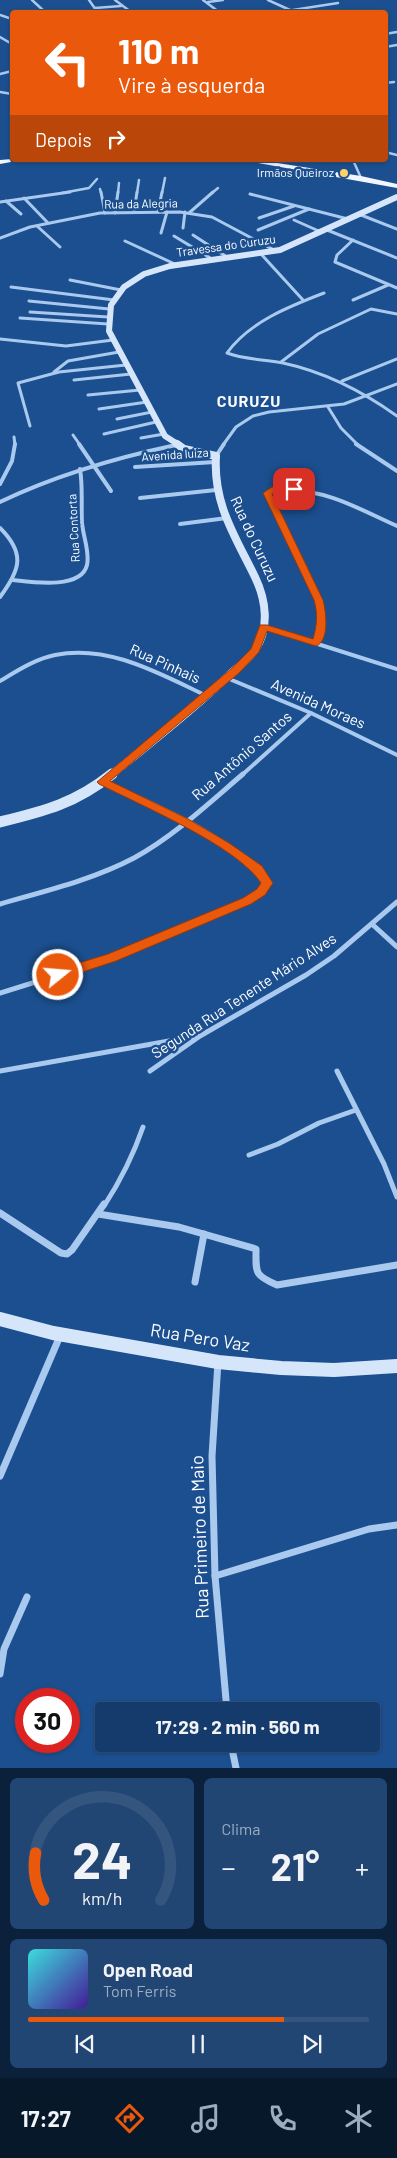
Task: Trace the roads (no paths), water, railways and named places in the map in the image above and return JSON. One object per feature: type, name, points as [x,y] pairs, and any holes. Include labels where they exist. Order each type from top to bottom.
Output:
[{"type":"main road","points":[[258,162],[361,178],[397,186]]},
{"type":"street","points":[[32,0],[43,10]]},
{"type":"street","points":[[89,0],[96,10],[121,6]]},
{"type":"street","points":[[115,0],[128,10]]},
{"type":"street","points":[[203,0],[216,10]]},
{"type":"street","points":[[207,2],[223,0]]},
{"type":"street","points":[[268,0],[290,10],[338,3]]},
{"type":"street","points":[[388,83],[394,82]]},
{"type":"street","points":[[354,162],[361,178]]},
{"type":"street","points":[[158,212],[166,178]]},
{"type":"street","points":[[0,202],[89,188],[98,179]]},
{"type":"street","points":[[134,212],[139,180]]},
{"type":"street","points":[[116,212],[119,183]]},
{"type":"street","points":[[184,228],[187,213],[218,188]]},
{"type":"street","points":[[100,189],[105,213]]},
{"type":"street","points":[[250,194],[351,220]]},
{"type":"street","name":"Travessa do Curuzu","points":[[176,445],[164,434],[156,422],[113,340],[108,321],[109,310],[121,290],[130,281],[144,274],[176,265],[276,252],[351,220],[397,197]]},
{"type":"street","points":[[24,198],[48,223]]},
{"type":"street","points":[[6,201],[21,214]]},
{"type":"street","points":[[259,218],[294,206]]},
{"type":"street","points":[[173,212],[175,207]]},
{"type":"street","points":[[258,230],[309,209]]},
{"type":"street","points":[[162,233],[167,212]]},
{"type":"street","name":"Rua da Alegria","points":[[0,238],[48,223],[105,213],[173,212],[207,215],[276,252]]},
{"type":"street","points":[[361,215],[397,229]]},
{"type":"street","points":[[294,220],[353,240],[397,258]]},
{"type":"street","points":[[37,226],[60,247]]},
{"type":"street","points":[[193,235],[227,257]]},
{"type":"street","points":[[174,236],[212,259]]},
{"type":"street","points":[[353,240],[334,258],[336,262],[397,288]]},
{"type":"street","points":[[125,241],[176,265]]},
{"type":"street","points":[[261,254],[303,300]]},
{"type":"street","points":[[70,280],[121,290]]},
{"type":"street","points":[[353,300],[388,285]]},
{"type":"street","points":[[11,287],[114,300]]},
{"type":"street","points":[[324,294],[303,300],[250,332],[233,345],[227,353],[281,362],[316,371],[342,381],[367,395],[397,416]]},
{"type":"street","points":[[28,301],[109,310]]},
{"type":"street","points":[[281,362],[318,334],[371,308],[397,314]]},
{"type":"street","points":[[30,312],[108,321]]},
{"type":"street","points":[[20,318],[108,321]]},
{"type":"street","points":[[0,339],[66,346],[113,340]]},
{"type":"street","points":[[53,374],[68,360],[119,352]]},
{"type":"street","points":[[342,381],[397,358]]},
{"type":"street","points":[[30,426],[18,383],[53,374],[126,365]]},
{"type":"street","points":[[74,380],[131,374]]},
{"type":"street","points":[[0,502],[36,485],[92,465],[176,445],[216,459],[236,427],[253,416],[269,412],[344,404],[397,384]]},
{"type":"street","points":[[88,395],[140,390]]},
{"type":"street","points":[[99,409],[146,402]]},
{"type":"street","points":[[328,407],[336,423],[345,434],[369,455],[397,471]]},
{"type":"street","points":[[117,418],[152,412]]},
{"type":"street","points":[[104,434],[156,422]]},
{"type":"street","points":[[141,438],[164,434]]},
{"type":"street","points":[[73,435],[111,491]]},
{"type":"street","points":[[0,484],[13,460],[16,446],[14,437]]},
{"type":"street","name":"Avenida luiza","points":[[135,468],[216,459]]},
{"type":"street","name":"Rua do Curuzu","points":[[0,822],[67,804],[102,782],[207,696],[255,650],[264,627],[265,611],[262,594],[216,490],[216,459]]},
{"type":"street","name":"Rua Contorta","points":[[13,580],[63,582],[83,573],[87,566],[82,522],[82,479],[80,469]]},
{"type":"street","points":[[140,498],[216,490]]},
{"type":"street","points":[[316,643],[321,628],[322,614],[319,600],[267,493],[272,490],[314,491],[362,509],[397,526]]},
{"type":"street","points":[[180,524],[227,518]]},
{"type":"street","points":[[0,528],[13,542],[19,560],[13,580],[0,597]]},
{"type":"street","points":[[264,627],[397,670]]},
{"type":"street","name":"Rua Pinhais","points":[[0,680],[37,660],[54,655],[93,652],[111,654],[128,660],[207,696]]},
{"type":"street","name":"Avenida Moraes","points":[[227,678],[311,714],[397,755]]},
{"type":"street","name":"Rua Antônio Santos","points":[[0,904],[107,870],[135,857],[184,822],[254,765],[311,714]]},
{"type":"street","points":[[0,993],[112,958],[247,901],[261,892],[267,883],[258,869],[225,846],[184,822],[102,782]]},
{"type":"street","name":"Segunda Rua Tenente Mário Alves","points":[[150,1071],[200,1036],[306,975],[334,956],[397,902]]},
{"type":"street","points":[[372,924],[397,947]]},
{"type":"street","points":[[0,1070],[200,1036]]},
{"type":"street","points":[[337,1071],[384,1164],[397,1196]]},
{"type":"street","points":[[249,1155],[278,1144],[319,1123],[356,1110]]},
{"type":"street","points":[[0,1213],[61,1253],[67,1254],[72,1250],[121,1181],[132,1158],[143,1127]]},
{"type":"street","points":[[98,1214],[179,1227],[256,1249],[256,1271],[259,1277],[277,1285],[397,1265]]},
{"type":"street","points":[[196,1282],[204,1234]]},
{"type":"street","name":"Rua Pero Vaz","points":[[0,1319],[60,1334],[218,1362],[281,1368],[334,1370],[397,1366]]},
{"type":"street","points":[[0,1476],[60,1334]]},
{"type":"street","name":"Rua Primeiro de Maio","points":[[218,1362],[212,1456],[215,1576],[225,1702]]},
{"type":"street","points":[[215,1576],[369,1530],[397,1524]]},
{"type":"street","points":[[0,1674],[7,1642],[27,1597]]},
{"type":"street","points":[[233,1752],[236,1768]]},
{"type":"place","name":"Irmãos Queiroz","points":[[344,173]]},
{"type":"district","name":"CURUZU","points":[[249,401]]}]
